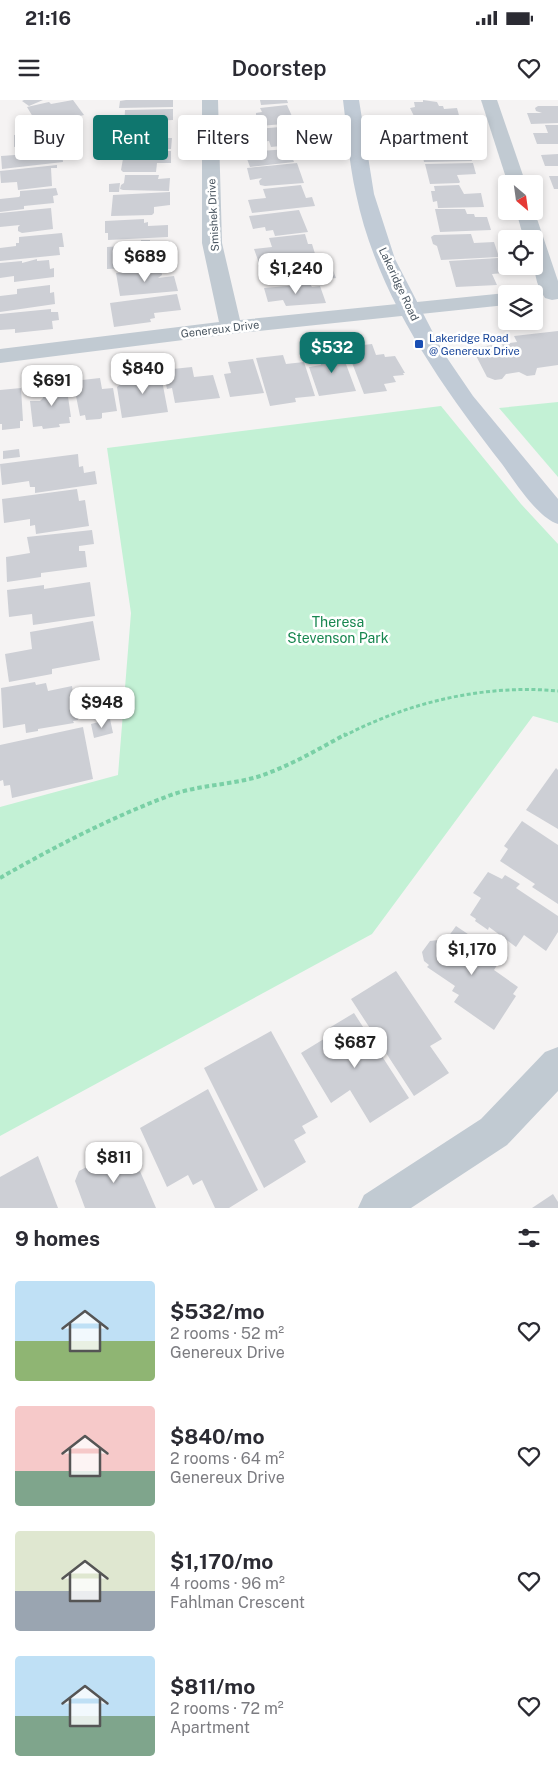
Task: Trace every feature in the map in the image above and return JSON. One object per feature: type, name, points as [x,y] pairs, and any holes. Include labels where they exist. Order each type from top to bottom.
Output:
[{"type":"street","name":"Smishek Drive","points":[[210,100],[212,243],[231,327]]},
{"type":"street","name":"Lakeridge Road","points":[[351,100],[366,194],[385,259],[433,353],[465,402],[558,515]]},
{"type":"street","points":[[490,100],[513,175]]},
{"type":"street","points":[[527,220],[548,294]]},
{"type":"street","name":"Genereux Drive","points":[[0,356],[231,327],[498,300]]},
{"type":"street","points":[[377,1208],[494,1132],[558,1065]]},
{"type":"path","points":[[0,878],[21,866],[173,794],[205,785],[248,779],[274,770],[359,728],[417,707],[448,698],[486,691],[513,689],[558,691]]},
{"type":"green space","points":[[558,402],[558,477],[499,408]]},
{"type":"green space","name":"Theresa Stevenson Park","points":[[441,406],[521,504],[558,544],[558,723],[533,716],[372,934],[0,1136],[0,807],[118,775],[131,613],[107,448]]},
{"type":"building","points":[[43,100],[29,106],[22,101]]},
{"type":"building","points":[[73,100],[84,115],[32,115],[27,107],[49,102],[51,104]]},
{"type":"building","points":[[173,100],[173,107],[119,108],[120,101]]},
{"type":"building","points":[[260,100],[287,100],[288,103],[261,105]]},
{"type":"building","points":[[423,100],[437,102],[444,109],[457,108],[459,115],[414,115],[410,108],[415,107],[414,102],[423,102]]},
{"type":"building","points":[[287,105],[291,115],[277,115],[277,125],[267,125],[267,115],[256,115],[256,113],[262,112],[260,108]]},
{"type":"building","points":[[538,106],[558,106],[558,123],[531,124],[527,113],[542,113],[536,111],[535,108]]},
{"type":"building","points":[[173,109],[173,120],[168,120],[168,115],[125,115],[125,110]]},
{"type":"building","points":[[545,125],[558,125],[558,144],[537,144],[533,133],[548,133]]},
{"type":"building","points":[[277,127],[277,146],[271,147],[269,141],[267,141],[267,128]]},
{"type":"building","points":[[168,138],[172,138],[171,149],[168,149]]},
{"type":"building","points":[[277,150],[277,160],[293,160],[294,162],[250,167],[247,160],[267,160],[267,151]]},
{"type":"building","points":[[168,151],[171,151],[171,163],[157,163],[156,172],[123,172],[121,170],[123,160],[168,160]]},
{"type":"building","points":[[558,154],[558,166],[545,166],[541,155]]},
{"type":"building","points":[[15,155],[15,160],[63,160],[63,162],[2,169],[1,156]]},
{"type":"building","points":[[424,160],[472,161],[424,162]]},
{"type":"building","points":[[297,163],[304,183],[260,185],[259,181],[262,178],[250,180],[247,168]]},
{"type":"building","points":[[473,163],[476,174],[457,175],[459,183],[430,184],[425,164]]},
{"type":"building","points":[[57,165],[57,168],[51,168],[52,186],[18,190],[17,182],[1,183],[0,171]]},
{"type":"building","points":[[125,175],[159,175],[158,179],[170,178],[169,191],[120,189],[124,183]]},
{"type":"building","points":[[549,176],[558,176],[558,189],[554,189]]},
{"type":"building","points":[[120,183],[119,192],[109,192],[109,184]]},
{"type":"building","points":[[301,185],[306,198],[312,197],[315,206],[252,213],[248,200],[266,198],[263,189]]},
{"type":"building","points":[[459,185],[464,194],[481,193],[484,207],[438,208],[437,201],[433,202],[431,191],[435,191],[434,186]]},
{"type":"building","points":[[56,188],[58,195],[53,196],[54,203],[24,206],[24,209],[0,212],[0,199],[19,197],[20,191]]},
{"type":"building","points":[[170,192],[170,205],[154,207],[152,215],[111,216],[113,195]]},
{"type":"building","points":[[51,208],[53,229],[22,233],[18,231],[20,225],[0,227],[0,213]]},
{"type":"building","points":[[435,209],[465,209],[467,214],[474,214],[475,217],[487,217],[491,230],[440,232]]},
{"type":"building","points":[[299,210],[308,232],[275,236],[273,230],[266,231],[265,227],[253,229],[249,216]]},
{"type":"building","points":[[144,219],[144,223],[148,222],[148,226],[168,225],[168,237],[108,240],[108,233],[105,233],[105,221]]},
{"type":"building","points":[[62,233],[64,247],[59,247],[60,255],[0,261],[0,248],[16,246],[16,243],[19,243],[19,237]]},
{"type":"building","points":[[305,234],[308,244],[312,244],[316,257],[259,263],[254,249],[272,247],[269,238]]},
{"type":"building","points":[[471,234],[474,243],[494,242],[498,257],[441,260],[437,246],[433,244],[431,237],[434,235]]},
{"type":"building","points":[[141,240],[150,240],[150,242],[170,241],[171,255],[150,256],[152,257],[151,267],[107,269],[107,247],[141,245]]},
{"type":"building","points":[[498,258],[498,274],[492,274],[497,285],[456,287],[449,261]]},
{"type":"building","points":[[37,259],[37,261],[49,260],[50,269],[54,268],[54,277],[14,282],[14,276],[0,278],[0,263],[22,261],[22,263]]},
{"type":"building","points":[[329,260],[336,278],[283,284],[280,278],[263,280],[258,265],[283,262],[284,265]]},
{"type":"building","points":[[156,268],[161,270],[162,275],[158,278],[174,276],[178,291],[120,296],[116,273]]},
{"type":"building","points":[[310,284],[312,287],[320,286],[326,303],[286,306],[283,300],[268,302],[264,288]]},
{"type":"building","points":[[50,285],[50,293],[54,292],[55,304],[0,312],[0,296],[17,294],[17,289]]},
{"type":"building","points":[[177,294],[181,310],[154,313],[155,318],[150,319],[151,322],[114,327],[110,303]]},
{"type":"building","points":[[51,309],[51,312],[58,312],[59,320],[52,321],[53,329],[15,333],[15,329],[0,330],[0,314]]},
{"type":"building","points":[[558,331],[558,365],[537,368],[535,375],[527,376],[519,372],[506,374],[502,379],[495,380],[487,377],[472,348],[493,345],[494,347],[503,346],[501,344],[517,342],[514,336]]},
{"type":"building","points":[[372,344],[376,355],[384,354],[385,357],[395,356],[405,373],[403,373],[404,375],[393,376],[396,382],[384,384],[387,391],[364,394],[346,347]]},
{"type":"building","points":[[340,348],[356,391],[319,396],[309,367],[321,365],[317,351]]},
{"type":"building","points":[[283,355],[286,364],[304,362],[315,396],[295,398],[296,402],[270,406],[256,358]]},
{"type":"building","points":[[253,359],[264,393],[230,397],[224,374],[231,373],[228,362]]},
{"type":"building","points":[[192,367],[194,377],[213,375],[220,398],[175,403],[172,388],[167,389],[163,370]]},
{"type":"building","points":[[160,370],[168,412],[122,418],[117,387],[122,383],[129,382],[136,385],[134,373]]},
{"type":"building","points":[[100,378],[102,389],[113,388],[117,411],[102,413],[102,418],[100,419],[86,420],[85,415],[80,416],[73,381]]},
{"type":"building","points":[[66,383],[71,417],[69,417],[70,423],[59,424],[60,427],[43,429],[42,426],[33,427],[30,401],[40,401],[43,398],[41,386]]},
{"type":"building","points":[[21,388],[23,421],[20,421],[20,428],[2,430],[2,424],[0,424],[0,390]]},
{"type":"building","points":[[19,449],[20,457],[3,459],[3,451]]},
{"type":"building","points":[[78,454],[79,467],[83,466],[84,473],[95,471],[97,484],[35,493],[35,487],[30,487],[29,481],[2,485],[0,464]]},
{"type":"building","points":[[77,489],[79,501],[85,500],[89,526],[36,534],[35,525],[30,526],[30,519],[4,523],[2,499]]},
{"type":"building","points":[[92,530],[94,544],[79,546],[79,551],[85,551],[87,567],[41,573],[41,577],[7,582],[6,557],[30,553],[27,537]]},
{"type":"building","points":[[90,582],[95,616],[33,625],[32,614],[9,617],[7,590],[44,585],[44,589]]},
{"type":"building","points":[[93,621],[100,660],[52,669],[52,674],[9,682],[5,654],[32,649],[30,632]]},
{"type":"building","points":[[35,682],[36,685],[46,683],[48,691],[72,686],[73,693],[84,691],[87,709],[77,710],[78,720],[73,721],[74,723],[26,733],[25,724],[3,728],[1,688]]},
{"type":"building","points":[[110,719],[113,733],[94,738],[91,724]]},
{"type":"building","points":[[83,727],[93,779],[12,798],[10,785],[4,786],[3,780],[0,781],[0,745]]},
{"type":"building","points":[[556,768],[558,770],[558,829],[526,810]]},
{"type":"building","points":[[522,821],[558,845],[558,904],[532,887],[535,884],[500,861],[508,849],[504,846]]},
{"type":"building","points":[[488,872],[502,879],[505,875],[520,884],[516,888],[558,916],[558,932],[546,951],[524,935],[516,947],[489,927],[488,930],[475,921],[476,919],[470,915],[481,898],[473,893]]},
{"type":"building","points":[[456,926],[502,957],[494,970],[518,987],[513,994],[516,996],[494,1030],[454,1002],[459,995],[452,991],[455,986],[427,967],[429,965],[424,961],[422,952],[430,941],[438,940],[443,944]]},
{"type":"building","points":[[396,971],[442,1039],[430,1046],[449,1073],[414,1096],[351,999]]},
{"type":"building","points":[[354,1013],[409,1098],[370,1123],[350,1090],[331,1103],[301,1053],[332,1034],[329,1028]]},
{"type":"building","points":[[271,1031],[318,1117],[302,1126],[306,1133],[294,1140],[306,1162],[264,1188],[204,1068]]},
{"type":"building","points":[[208,1089],[258,1190],[229,1208],[215,1208],[202,1180],[193,1185],[188,1175],[167,1187],[140,1128]]},
{"type":"building","points":[[129,1146],[156,1208],[85,1208],[75,1181],[79,1171],[96,1162],[100,1163]]},
{"type":"building","points":[[38,1156],[58,1208],[0,1208],[0,1177]]},
{"type":"building","points":[[553,1194],[558,1202],[558,1208],[532,1208]]},
{"type":"place","name":"Lakeridge Road @ Genereux Drive","points":[[419,344]]}]
